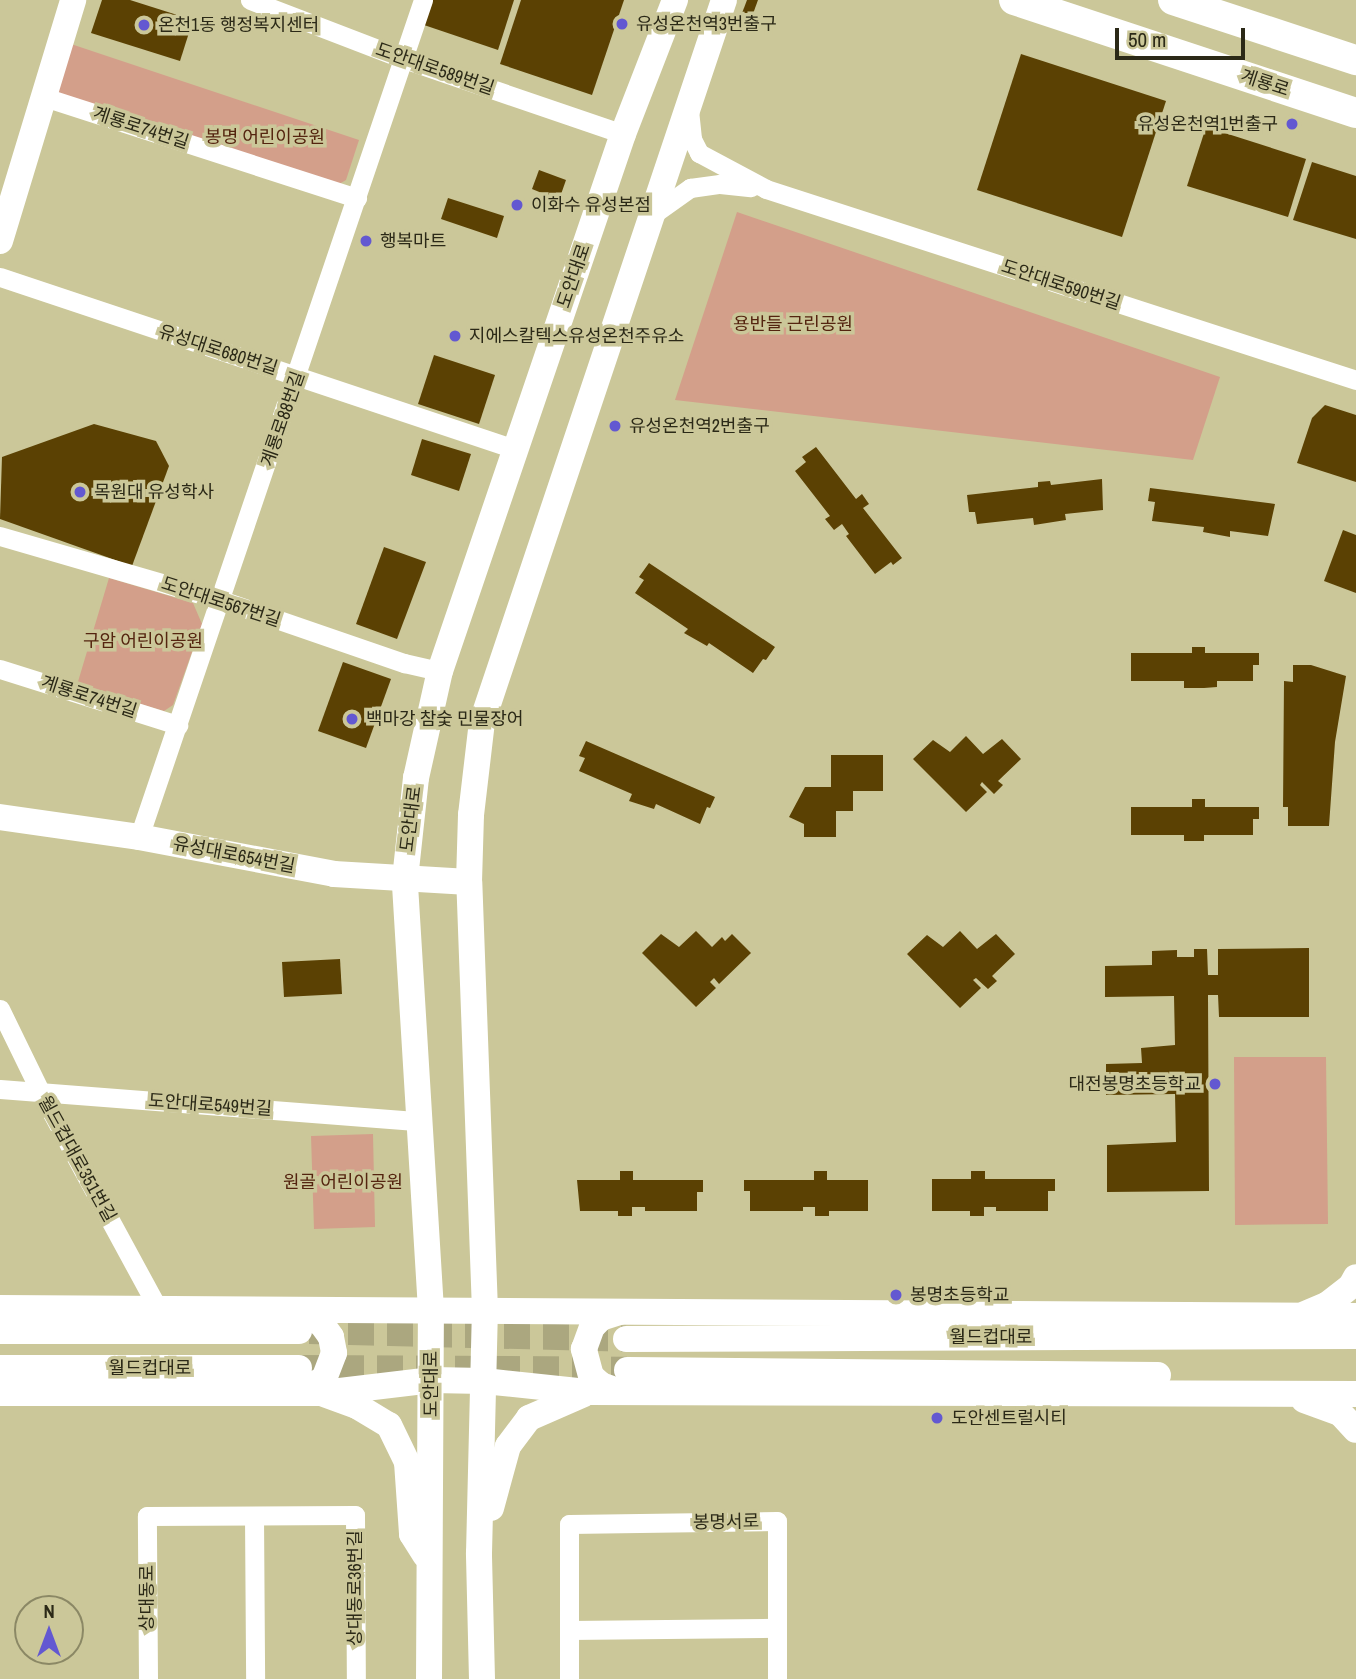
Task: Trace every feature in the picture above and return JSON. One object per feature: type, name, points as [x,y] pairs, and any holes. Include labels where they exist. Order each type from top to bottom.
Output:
[{"type":"main road","name":"계룡로","points":[[1014,0],[1356,113]]},
{"type":"main road","points":[[1173,0],[1356,60]]},
{"type":"street","points":[[0,241],[73,0]]},
{"type":"street","name":"도안대로589번길","points":[[250,0],[404,59],[623,134]]},
{"type":"street","name":"계룡로88번길","points":[[139,837],[423,0]]},
{"type":"street","name":"도안대로","points":[[429,1679],[431,1310],[405,879],[416,778],[440,671],[623,134],[676,0]]},
{"type":"street","points":[[482,1679],[479,1553],[485,1311],[469,955],[469,882],[471,815],[482,722],[724,0]]},
{"type":"street","name":"계룡로74번길","points":[[44,97],[357,198]]},
{"type":"street","points":[[689,105],[692,139],[699,153],[766,189]]},
{"type":"street","points":[[652,215],[690,187],[720,184],[766,189]]},
{"type":"street","name":"도안대로590번길","points":[[766,189],[1356,380]]},
{"type":"street","name":"유성대로680번길","points":[[0,277],[515,449]]},
{"type":"street","name":"도안대로567번길","points":[[0,536],[220,600],[404,663],[440,671]]},
{"type":"street","name":"계룡로74번길","points":[[0,669],[178,725]]},
{"type":"street","name":"유성대로654번길","points":[[0,817],[139,837],[334,874],[469,882]]},
{"type":"street","name":"월드컵대로351번길","points":[[0,1009],[41,1093],[157,1307]]},
{"type":"street","name":"도안대로549번길","points":[[0,1089],[419,1121]]},
{"type":"street","points":[[1297,1317],[1328,1304],[1351,1286],[1356,1277]]},
{"type":"street","points":[[0,1308],[157,1307],[321,1323],[331,1337],[334,1353],[330,1369],[324,1379],[314,1387],[297,1381],[0,1393]]},
{"type":"street","points":[[296,1321],[431,1310],[1356,1316]]},
{"type":"street","points":[[624,1311],[612,1313],[592,1326],[584,1349],[585,1363],[601,1385],[628,1381],[1356,1376]]},
{"type":"street","name":"월드컵대로","points":[[0,1331],[296,1321]]},
{"type":"street","name":"월드컵대로","points":[[626,1339],[1356,1336]]},
{"type":"street","name":"월드컵대로","points":[[0,1368],[297,1381]]},
{"type":"street","points":[[323,1393],[432,1380],[484,1381],[589,1392]]},
{"type":"street","points":[[297,1381],[357,1406],[388,1425],[407,1462],[412,1534],[429,1562]]},
{"type":"street","points":[[479,1553],[508,1446],[529,1418],[562,1401],[628,1381],[1356,1394]]},
{"type":"street","points":[[1283,1393],[1340,1413],[1356,1430]]},
{"type":"street","name":"상대동로36번길","points":[[147,1516],[355,1515],[356,1679]]},
{"type":"street","name":"상대동로","points":[[147,1516],[148,1679]]},
{"type":"street","points":[[254,1516],[255,1679]]},
{"type":"street","name":"봉명서로","points":[[569,1630],[569,1524],[777,1521],[777,1679]]},
{"type":"street","points":[[569,1679],[569,1630],[777,1628]]},
{"type":"green space","name":"봉명 어린이공원","points":[[68,43],[359,140],[346,180],[334,187],[51,92]]},
{"type":"green space","name":"용반들 근린공원","points":[[737,212],[1220,377],[1193,460],[675,400]]},
{"type":"green space","name":"구암 어린이공원","points":[[109,578],[193,603],[202,624],[173,705],[164,711],[77,685]]},
{"type":"green space","points":[[1234,1057],[1326,1057],[1328,1224],[1235,1225]]},
{"type":"green space","name":"원골 어린이공원","points":[[373,1134],[375,1227],[314,1229],[311,1136]]},
{"type":"building","points":[[102,0],[130,0],[193,20],[180,61],[91,33]]},
{"type":"building","points":[[433,0],[514,0],[498,50],[424,25]]},
{"type":"building","points":[[521,0],[624,0],[592,95],[500,64]]},
{"type":"building","points":[[747,0],[758,0],[746,33],[736,29]]},
{"type":"building","points":[[1021,54],[1166,101],[1122,237],[977,190]]},
{"type":"building","points":[[1206,127],[1306,159],[1288,217],[1187,186]]},
{"type":"building","points":[[1312,162],[1356,176],[1356,239],[1293,220]]},
{"type":"building","points":[[539,170],[566,180],[559,200],[532,189]]},
{"type":"building","points":[[448,198],[504,216],[497,238],[441,219]]},
{"type":"building","points":[[434,355],[495,375],[479,424],[418,404]]},
{"type":"building","points":[[1325,405],[1356,415],[1356,482],[1297,463],[1312,418]]},
{"type":"building","name":"목원대 유성학사","points":[[94,424],[156,441],[169,466],[132,566],[0,519],[2,457]]},
{"type":"building","points":[[422,439],[471,454],[459,491],[411,475]]},
{"type":"building","points":[[816,447],[856,499],[862,494],[869,504],[863,508],[902,558],[893,565],[891,562],[875,574],[846,536],[849,534],[842,524],[834,530],[825,519],[830,516],[795,471],[806,462],[802,457]]},
{"type":"building","points":[[1102,479],[1103,510],[1065,514],[1066,520],[1034,525],[1033,518],[977,524],[975,512],[969,512],[967,495],[1038,487],[1038,482],[1050,481],[1051,485]]},
{"type":"building","points":[[1150,488],[1275,504],[1268,536],[1230,531],[1230,537],[1203,532],[1204,527],[1152,521],[1155,502],[1148,501]]},
{"type":"building","points":[[1343,530],[1356,535],[1356,593],[1324,581]]},
{"type":"building","points":[[384,547],[426,562],[397,639],[356,624]]},
{"type":"building","points":[[649,563],[775,647],[766,660],[763,659],[753,673],[709,643],[707,646],[684,633],[688,629],[635,593],[644,580],[639,577]]},
{"type":"building","points":[[1192,647],[1205,647],[1205,653],[1259,653],[1259,665],[1253,665],[1253,681],[1217,681],[1217,687],[1184,688],[1184,681],[1131,681],[1131,653],[1192,653]]},
{"type":"building","points":[[343,662],[391,679],[366,748],[318,731]]},
{"type":"building","points":[[1293,665],[1311,665],[1346,676],[1335,742],[1329,826],[1288,826],[1288,807],[1283,807],[1284,681],[1293,682]]},
{"type":"building","points":[[966,736],[983,754],[1002,739],[1021,759],[998,781],[1003,785],[994,794],[982,782],[980,785],[987,792],[966,812],[913,759],[933,740],[950,752]]},
{"type":"building","points":[[586,741],[715,797],[710,808],[707,807],[700,824],[656,804],[654,809],[629,801],[632,794],[579,771],[585,758],[579,756]]},
{"type":"building","points":[[831,755],[883,755],[883,791],[853,791],[853,811],[836,811],[836,837],[804,837],[804,824],[789,817],[805,787],[831,787]]},
{"type":"building","points":[[1192,799],[1205,799],[1205,807],[1259,807],[1259,819],[1253,819],[1253,835],[1204,835],[1204,841],[1184,841],[1184,835],[1131,835],[1131,807],[1192,807]]},
{"type":"building","points":[[696,931],[712,947],[722,937],[725,941],[732,934],[751,953],[719,984],[714,978],[710,982],[716,988],[696,1007],[642,953],[661,934],[679,947]]},
{"type":"building","points":[[960,931],[977,949],[996,934],[1015,954],[992,976],[997,981],[988,989],[976,978],[973,980],[981,988],[960,1008],[907,954],[927,935],[943,947]]},
{"type":"building","points":[[1309,948],[1309,1017],[1219,1017],[1218,995],[1208,995],[1209,1191],[1107,1192],[1107,1145],[1176,1142],[1175,1094],[1106,1095],[1106,1064],[1142,1063],[1141,1048],[1175,1045],[1174,996],[1105,997],[1105,966],[1152,965],[1152,951],[1177,950],[1177,957],[1194,957],[1194,949],[1207,949],[1208,975],[1218,975],[1218,949]]},
{"type":"building","points":[[340,959],[342,994],[284,997],[282,962]]},
{"type":"building","points":[[620,1171],[633,1171],[633,1180],[703,1180],[703,1192],[697,1192],[697,1211],[645,1211],[645,1207],[632,1207],[632,1216],[618,1216],[618,1211],[580,1211],[577,1180],[620,1180]]},
{"type":"building","points":[[814,1171],[827,1171],[827,1180],[868,1180],[868,1211],[829,1211],[829,1216],[815,1216],[815,1207],[803,1207],[803,1211],[750,1211],[750,1191],[744,1191],[744,1180],[814,1180]]},
{"type":"building","points":[[971,1171],[985,1171],[985,1179],[1055,1179],[1055,1191],[1048,1191],[1048,1211],[996,1211],[996,1207],[984,1207],[984,1216],[970,1216],[970,1211],[932,1211],[932,1179],[971,1179]]},
{"type":"tunnel","points":[[309,1331],[626,1339]]},
{"type":"tunnel","points":[[299,1368],[627,1370]]},
{"type":"place","name":"유성온천역3번출구","points":[[622,24]]},
{"type":"place","name":"온천1동 행정복지센터","points":[[144,25]]},
{"type":"place","name":"유성온천역1번출구","points":[[1292,124]]},
{"type":"place","name":"이화수 유성본점","points":[[517,205]]},
{"type":"place","name":"행복마트","points":[[366,241]]},
{"type":"place","name":"지에스칼텍스유성온천주유소","points":[[455,336]]},
{"type":"place","name":"유성온천역2번출구","points":[[615,426]]},
{"type":"place","name":"목원대 유성학사","points":[[80,492]]},
{"type":"place","name":"백마강 참숯 민물장어","points":[[352,719]]},
{"type":"place","name":"대전봉명초등학교","points":[[1215,1084]]},
{"type":"place","name":"봉명초등학교","points":[[896,1295]]},
{"type":"place","name":"도안센트럴시티","points":[[937,1418]]}]
